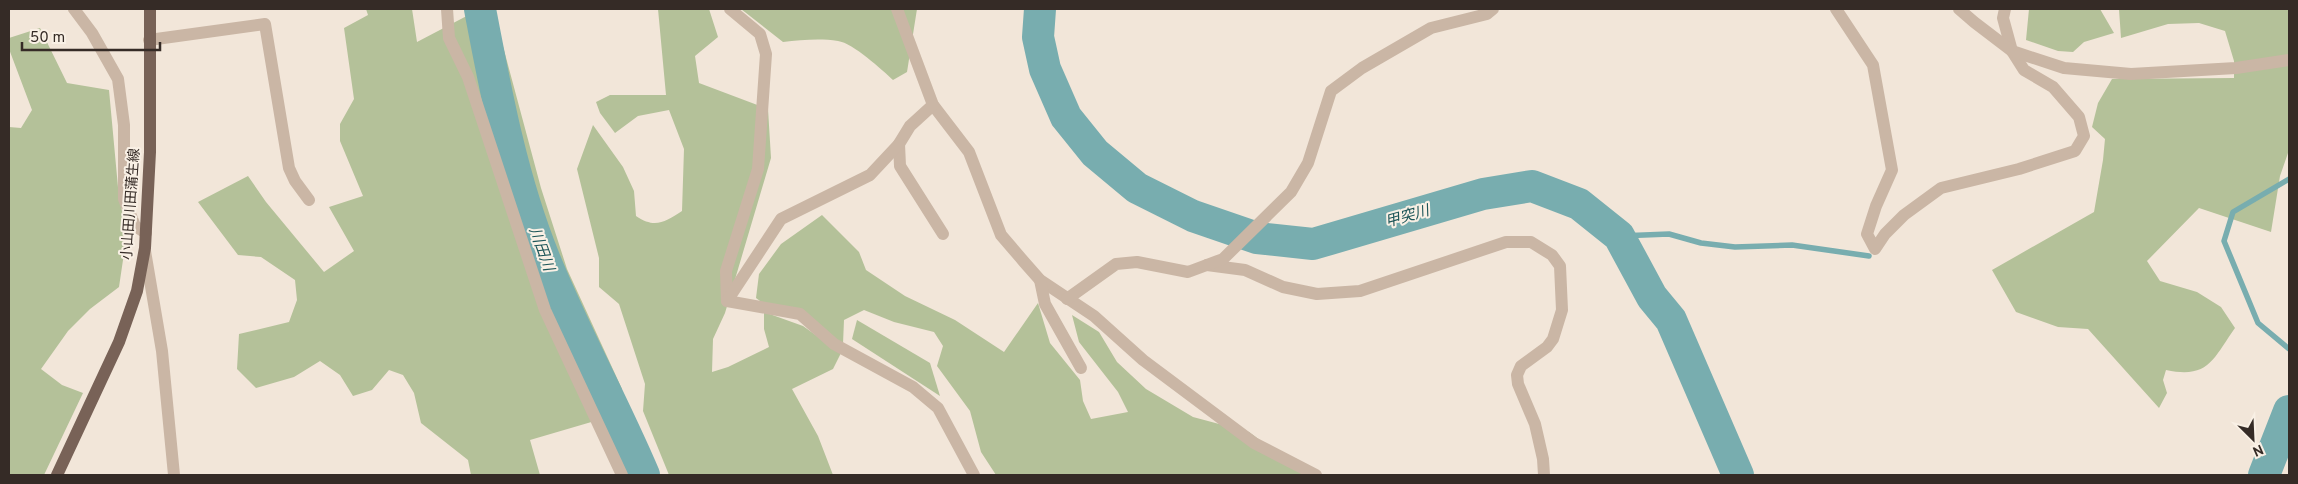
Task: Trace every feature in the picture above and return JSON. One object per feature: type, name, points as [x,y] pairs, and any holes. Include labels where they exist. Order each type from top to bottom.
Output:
[{"type":"main road","name":"小山田川田蒲生線","points":[[57,475],[119,342],[137,291],[145,248],[150,152],[150,9]]},
{"type":"street","points":[[74,9],[92,33],[118,79],[124,125],[124,199],[135,226],[146,233]]},
{"type":"street","points":[[447,9],[449,38],[468,77],[545,310],[622,475]]},
{"type":"street","points":[[727,301],[726,271],[758,170],[766,54],[760,34],[730,9]]},
{"type":"street","points":[[897,9],[933,105],[969,152],[1001,235],[1040,280],[1094,316],[1144,360],[1254,443],[1316,475]]},
{"type":"street","points":[[1067,299],[1116,264],[1137,262],[1188,272],[1223,259],[1291,192],[1308,163],[1331,91],[1362,68],[1430,28],[1487,14],[1493,9]]},
{"type":"street","points":[[1836,9],[1873,65],[1892,170],[1876,206],[1868,234],[1875,249],[1885,234],[1904,214],[1942,188],[2019,170],[2075,152],[2084,136],[2079,117],[2053,87],[2024,70],[2012,51],[2003,18],[2004,9]]},
{"type":"street","points":[[1959,9],[2012,51],[2064,68],[2131,74],[2236,68],[2289,60]]},
{"type":"street","points":[[149,40],[264,24],[290,168],[295,181],[309,200]]},
{"type":"street","points":[[727,301],[781,219],[870,175],[899,144],[910,126],[933,105]]},
{"type":"street","points":[[899,144],[900,166],[943,234]]},
{"type":"street","points":[[1207,265],[1245,270],[1282,287],[1317,294],[1360,291],[1506,242],[1531,242],[1552,255],[1560,266],[1562,310],[1552,339],[1547,347],[1521,366],[1517,375],[1518,384],[1535,424],[1544,459],[1544,475]]},
{"type":"street","points":[[145,248],[162,351],[174,475]]},
{"type":"street","points":[[1040,280],[1045,304],[1081,368]]},
{"type":"street","points":[[727,301],[800,314],[834,344],[913,387],[938,408],[974,475]]},
{"type":"green space","points":[[366,9],[412,9],[417,42],[480,9],[493,9],[541,188],[567,269],[622,389],[605,418],[530,440],[540,475],[471,475],[468,460],[421,423],[414,393],[403,375],[389,370],[372,390],[353,396],[340,375],[320,361],[294,377],[256,388],[237,369],[239,334],[289,322],[297,300],[295,280],[261,257],[238,255],[198,202],[248,176],[266,202],[324,272],[354,251],[329,207],[363,196],[340,141],[340,124],[354,99],[344,28],[368,15]]},
{"type":"green space","points":[[658,9],[709,9],[718,37],[695,56],[699,83],[768,109],[771,158],[725,313],[713,339],[712,372],[728,367],[769,347],[764,329],[764,312],[803,326],[841,353],[833,369],[792,389],[818,436],[833,475],[669,475],[643,411],[645,384],[619,304],[599,287],[599,258],[577,169],[593,125],[623,167],[634,191],[636,216],[654,223],[665,221],[682,211],[684,149],[669,110],[638,116],[615,133],[600,113],[596,102],[610,95],[666,95]]},
{"type":"green space","points":[[741,9],[917,9],[907,72],[893,80],[859,52],[838,41],[817,39],[783,42]]},
{"type":"green space","points":[[2029,9],[2100,9],[2114,33],[2084,42],[2073,52],[2058,51],[2026,40]]},
{"type":"green space","points":[[2119,9],[2289,9],[2289,150],[2280,176],[2271,232],[2199,208],[2147,261],[2160,281],[2197,292],[2221,307],[2235,328],[2215,357],[2201,369],[2192,372],[2166,370],[2163,380],[2167,393],[2159,408],[2088,329],[2058,327],[2016,312],[1992,270],[2094,212],[2105,139],[2092,127],[2098,103],[2112,79],[2234,78],[2234,61],[2225,31],[2199,23],[2168,24],[2121,38]]},
{"type":"green space","points":[[40,28],[67,83],[109,90],[119,198],[127,233],[119,287],[90,309],[68,331],[41,369],[62,385],[83,393],[44,475],[9,475],[9,127],[21,128],[32,110],[9,49],[9,38]]},
{"type":"green space","points":[[822,215],[859,252],[866,270],[905,296],[955,320],[1004,352],[1038,303],[1050,343],[1080,380],[1083,401],[1091,419],[1128,412],[1118,392],[1079,342],[1072,315],[1099,332],[1117,362],[1146,389],[1193,417],[1249,432],[1292,464],[1314,475],[996,475],[981,452],[970,411],[937,366],[943,346],[934,332],[894,322],[864,310],[844,320],[843,344],[804,321],[768,307],[756,298],[759,274],[781,244]]},
{"type":"green space","points":[[857,320],[930,363],[940,396],[852,339]]},
{"type":"waterway","name":"川田川","points":[[480,9],[506,135],[533,228],[568,313],[644,475]]},
{"type":"waterway","name":"甲突川","points":[[1040,9],[1038,37],[1045,69],[1066,117],[1095,153],[1137,188],[1193,216],[1257,238],[1313,244],[1483,194],[1532,186],[1579,204],[1619,236],[1652,297],[1671,320],[1738,475]]},
{"type":"waterway","points":[[2289,179],[2233,212],[2224,241],[2258,323],[2289,349]]},
{"type":"waterway","points":[[1619,236],[1669,234],[1701,243],[1735,247],[1792,245],[1869,256]]},
{"type":"waterway","name":"甲突川","points":[[2264,475],[2289,411]]}]
